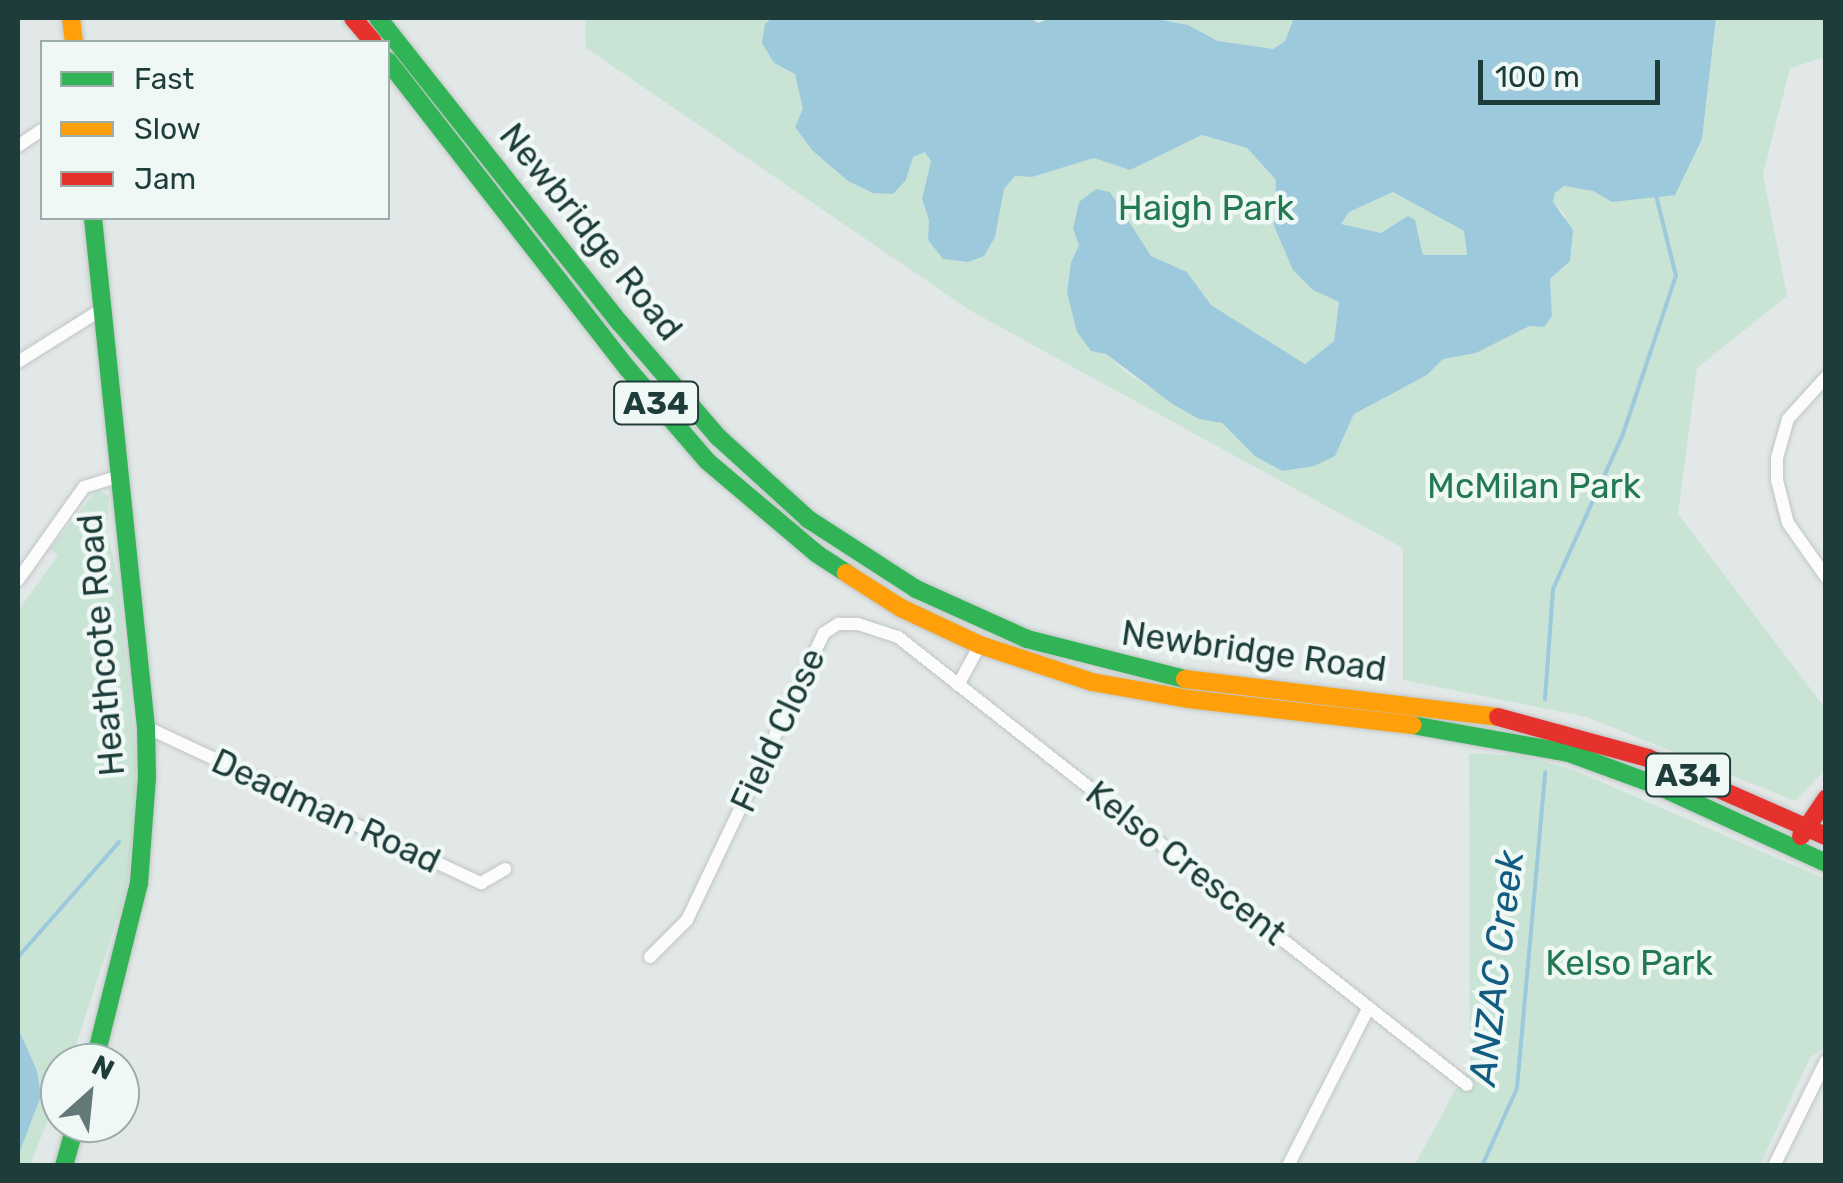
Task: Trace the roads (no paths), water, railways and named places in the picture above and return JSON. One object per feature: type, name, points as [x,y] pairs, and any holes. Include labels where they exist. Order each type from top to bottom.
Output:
[{"type":"main road","points":[[353,18],[370,40]]},
{"type":"main road","name":"Newbridge Road","points":[[378,18],[620,323],[736,456],[844,545],[916,590],[990,624],[1066,652],[1164,676],[1517,731],[1656,784],[1826,863]]},
{"type":"main road","name":"Newbridge Road","points":[[390,64],[628,369],[738,492],[817,554],[870,589],[980,645],[1032,664],[1139,692],[1567,733],[1648,758],[1826,836]]},
{"type":"main road","name":"Heathcote Road","points":[[93,220],[146,727],[146,831],[138,883],[99,1043]]},
{"type":"main road","points":[[1795,848],[1805,826],[1826,799]]},
{"type":"street","points":[[18,146],[40,131]]},
{"type":"street","points":[[18,362],[102,309]]},
{"type":"street","points":[[1826,377],[1788,419],[1776,458],[1784,513],[1821,562],[1826,577]]},
{"type":"street","points":[[18,580],[84,488],[119,476]]},
{"type":"street","name":"Field Close","points":[[650,956],[688,920],[824,633],[838,624],[858,624],[898,638],[958,685]]},
{"type":"street","points":[[958,685],[990,624]]},
{"type":"street","name":"Kelso Crescent","points":[[958,685],[1467,1085]]},
{"type":"street","name":"Deadman Road","points":[[146,727],[481,882],[505,869]]},
{"type":"street","points":[[1288,1166],[1370,1007]]},
{"type":"street","points":[[1774,1166],[1826,1061]]},
{"type":"water","points":[[772,18],[1030,18],[1038,23],[1051,18],[1152,18],[1188,25],[1218,41],[1273,49],[1285,41],[1294,18],[1716,18],[1702,139],[1675,195],[1612,202],[1593,191],[1564,186],[1555,193],[1553,202],[1573,230],[1570,261],[1550,279],[1552,316],[1544,327],[1530,326],[1476,353],[1443,359],[1427,375],[1354,414],[1335,456],[1314,466],[1282,471],[1255,456],[1222,423],[1199,419],[1106,354],[1091,351],[1077,332],[1067,293],[1071,262],[1079,245],[1073,229],[1079,202],[1096,189],[1110,192],[1151,256],[1187,272],[1211,305],[1305,364],[1334,341],[1339,302],[1313,290],[1293,270],[1274,226],[1276,180],[1247,148],[1202,135],[1130,170],[1094,158],[1032,177],[1015,176],[1004,189],[995,237],[984,256],[968,262],[943,259],[928,240],[929,220],[922,199],[931,161],[925,152],[913,157],[906,180],[893,194],[873,193],[848,181],[812,150],[795,127],[803,109],[795,74],[774,63],[762,43],[765,24]],"holes":[[[1393,192],[1464,231],[1467,255],[1423,255],[1415,220],[1408,216],[1381,233],[1341,224],[1349,212]]]},
{"type":"water","points":[[18,1028],[37,1071],[40,1099],[18,1156]]},
{"type":"waterway","name":"ANZAC Creek","points":[[1545,699],[1553,589],[1623,434],[1676,276],[1656,195]]},
{"type":"waterway","name":"ANZAC Creek","points":[[1482,1166],[1517,1088],[1545,772]]},
{"type":"waterway","points":[[18,957],[119,842]]},
{"type":"park label","name":"Haigh Park","points":[[1206,208]]},
{"type":"park label","name":"McMilan Park","points":[[1534,486]]},
{"type":"park label","name":"Kelso Park","points":[[1629,963]]}]
